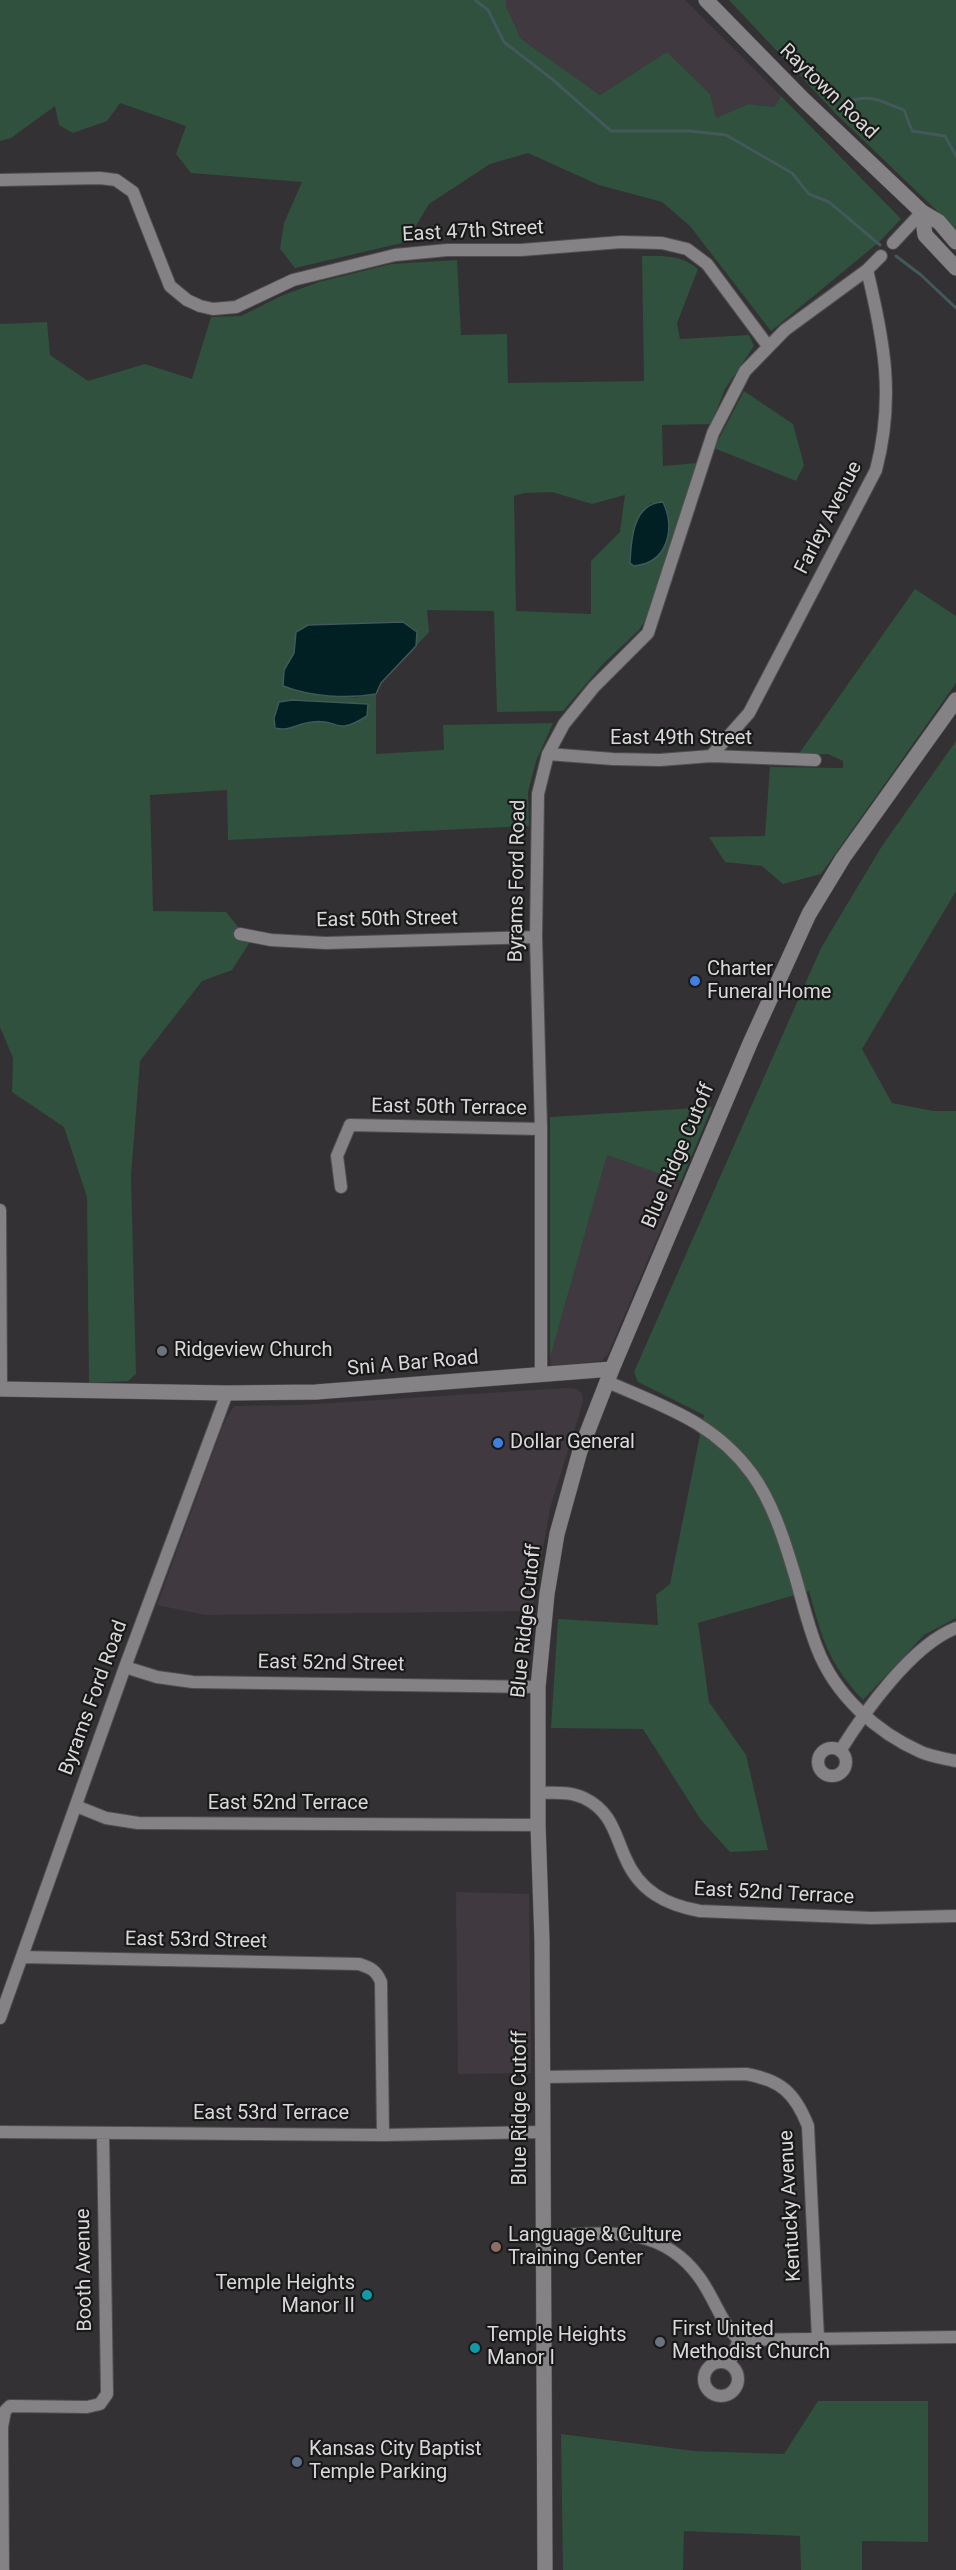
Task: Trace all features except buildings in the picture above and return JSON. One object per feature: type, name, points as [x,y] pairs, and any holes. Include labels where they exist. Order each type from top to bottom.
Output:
[{"type":"main road","name":"Raytown Road","points":[[706,0],[803,99],[922,212],[939,222],[956,242]]},
{"type":"main road","points":[[922,212],[925,235],[956,268]]},
{"type":"main road","name":"Blue Ridge Cutoff","points":[[545,2570],[542,1941],[538,1825],[538,1687],[547,1594],[557,1534],[580,1451],[610,1375],[751,1041],[809,914],[843,858],[956,700]]},
{"type":"main road","name":"Sni A Bar Road","points":[[0,1389],[227,1393],[353,1390],[541,1374],[610,1375]]},
{"type":"street","name":"East 47th Street","points":[[0,180],[100,178],[116,180],[133,192],[170,286],[187,300],[213,309],[236,307],[293,280],[395,255],[447,250],[521,250],[621,242],[662,243],[687,249],[707,264],[768,346]]},
{"type":"street","points":[[893,243],[922,212]]},
{"type":"street","name":"Byrams Ford Road","points":[[541,1374],[541,1129],[536,937],[538,794],[548,754],[564,724],[594,687],[648,633],[713,433],[746,372],[768,346],[786,330],[867,270],[881,256]]},
{"type":"street","name":"Farley Avenue","points":[[711,756],[749,713],[876,470],[884,441],[887,370],[867,270]]},
{"type":"street","name":"East 49th Street","points":[[548,754],[613,759],[660,760],[711,756],[815,760]]},
{"type":"street","name":"East 50th Street","points":[[240,934],[271,940],[326,943],[536,937]]},
{"type":"street","name":"East 50th Terrace","points":[[340,1186],[337,1156],[350,1125],[541,1129]]},
{"type":"street","points":[[0,1210],[0,1389]]},
{"type":"street","name":"Sni A Bar Road","points":[[610,1375],[697,1421],[726,1445],[751,1473],[767,1498],[782,1533],[817,1649],[836,1684],[863,1714]]},
{"type":"street","name":"Byrams Ford Road","points":[[0,2018],[3,2001],[22,1956],[125,1667],[227,1393]]},
{"type":"street","points":[[840,1750],[863,1714],[928,1644],[956,1628]]},
{"type":"street","name":"East 52nd Street","points":[[125,1667],[158,1677],[193,1682],[538,1687]]},
{"type":"street","points":[[863,1714],[889,1737],[923,1753],[956,1761]]},
{"type":"street","name":"East 52nd Terrace","points":[[538,1793],[564,1793],[582,1797],[596,1806],[615,1827],[625,1858],[638,1879],[663,1902],[677,1907],[700,1911],[872,1918],[956,1916]]},
{"type":"street","name":"East 52nd Terrace","points":[[76,1806],[106,1818],[138,1822],[538,1825]]},
{"type":"street","name":"East 53rd Street","points":[[22,1956],[370,1967],[381,1982],[383,2134]]},
{"type":"street","name":"Kentucky Avenue","points":[[542,2077],[746,2074],[765,2077],[784,2088],[800,2105],[808,2126],[818,2339]]},
{"type":"street","name":"East 53rd Terrace","points":[[0,2132],[383,2134],[542,2132]]},
{"type":"street","name":"Booth Avenue","points":[[3,2570],[2,2427],[5,2411],[10,2406],[87,2407],[99,2404],[106,2394],[103,2133]]},
{"type":"street","points":[[543,2236],[630,2234],[649,2238],[667,2246],[679,2253],[699,2277],[730,2332],[739,2340],[956,2337]]},
{"type":"street","points":[[729,2364],[739,2340]]},
{"type":"shaded area","points":[[506,0],[685,0],[781,96],[774,107],[748,104],[716,118],[667,52],[600,95],[521,39],[506,6]]},
{"type":"shaded area","points":[[607,1154],[681,1181],[608,1354],[601,1361],[551,1366],[550,1358]]},
{"type":"shaded area","points":[[577,1389],[582,1394],[583,1402],[550,1508],[532,1611],[205,1615],[157,1605],[222,1428],[235,1406],[299,1405]]},
{"type":"shaded area","points":[[456,1892],[529,1894],[531,2073],[458,2074]]},
{"type":"green space","points":[[0,0],[506,0],[506,6],[521,39],[600,95],[667,52],[710,94],[716,118],[748,104],[774,107],[781,96],[901,219],[878,243],[771,331],[690,226],[662,202],[599,185],[528,153],[490,164],[429,204],[406,242],[295,268],[280,249],[284,223],[302,182],[191,173],[176,154],[186,126],[120,103],[107,121],[73,133],[59,125],[55,106],[11,138],[0,141]]},
{"type":"green space","points":[[729,0],[956,0],[956,229],[838,116]]},
{"type":"green space","points":[[642,256],[678,258],[698,269],[677,323],[680,339],[749,335],[754,346],[725,389],[711,424],[662,425],[663,466],[698,463],[649,614],[639,630],[603,664],[563,711],[497,712],[494,611],[427,610],[429,632],[416,646],[417,632],[296,632],[294,653],[284,670],[296,691],[356,698],[376,694],[376,754],[444,750],[443,725],[553,723],[536,761],[528,792],[529,826],[228,840],[227,790],[150,795],[153,911],[226,912],[250,942],[232,970],[202,981],[140,1061],[131,1176],[136,1374],[128,1381],[89,1383],[87,1197],[64,1127],[12,1092],[13,1058],[0,1027],[0,324],[47,322],[50,355],[88,381],[145,364],[192,379],[211,317],[241,316],[281,296],[319,282],[391,264],[457,260],[461,335],[507,334],[508,383],[644,381]],"holes":[[[552,492],[592,504],[625,495],[620,532],[591,561],[591,614],[516,611],[514,496],[524,493]],[[651,503],[669,515],[665,546],[630,563],[632,538],[637,523],[640,515]]]},
{"type":"green space","points":[[744,391],[793,424],[804,465],[796,481],[714,448]]},
{"type":"green space","points":[[915,589],[956,616],[956,683],[821,874],[783,884],[762,866],[725,862],[709,837],[765,836],[770,767],[843,768],[843,761],[828,754],[798,755]]},
{"type":"green space","points":[[956,741],[956,891],[862,1049],[892,1103],[933,1111],[956,1111],[956,1618],[924,1635],[863,1700],[834,1662],[818,1623],[809,1591],[698,1623],[709,1702],[746,1755],[768,1850],[730,1852],[701,1820],[643,1729],[551,1728],[558,1619],[658,1625],[656,1595],[670,1584],[704,1415],[638,1382],[634,1372],[821,948],[882,846]]},
{"type":"green space","points":[[712,1107],[681,1181],[607,1155],[550,1358],[550,1117]]},
{"type":"green space","points":[[818,2401],[928,2401],[928,2542],[862,2541],[862,2570],[801,2570],[800,2536],[684,2531],[683,2570],[563,2570],[561,2434],[694,2451],[784,2454]]},
{"type":"water","points":[[663,502],[669,523],[666,543],[654,559],[634,566],[630,563],[631,543],[640,515],[653,504]]},
{"type":"water","points":[[403,622],[417,632],[416,646],[381,683],[376,694],[329,696],[305,693],[283,686],[284,670],[294,653],[296,632],[308,625]]},
{"type":"water","points":[[292,700],[368,704],[367,716],[342,726],[321,721],[285,729],[275,728],[274,718],[279,702]]},
{"type":"waterway","points":[[475,0],[488,10],[504,42],[552,79],[611,131],[690,131],[726,135],[792,173],[809,194],[829,202],[880,245]]},
{"type":"waterway","points":[[843,103],[867,98],[904,110],[912,131],[945,136],[956,156]]},
{"type":"waterway","points":[[896,256],[921,275],[956,308]]},
{"type":"place","name":"Charter Funeral Home","points":[[695,981]]},
{"type":"place","name":"Ridgeview Church","points":[[162,1351]]},
{"type":"place","name":"Dollar General","points":[[498,1443]]},
{"type":"place","name":"Language & Culture Training Center","points":[[496,2247]]},
{"type":"place","name":"Temple Heights Manor II","points":[[367,2295]]},
{"type":"place","name":"First United Methodist Church","points":[[660,2342]]},
{"type":"place","name":"Temple Heights Manor I","points":[[475,2348]]},
{"type":"place","name":"Kansas City Baptist Temple Parking","points":[[297,2462]]}]
